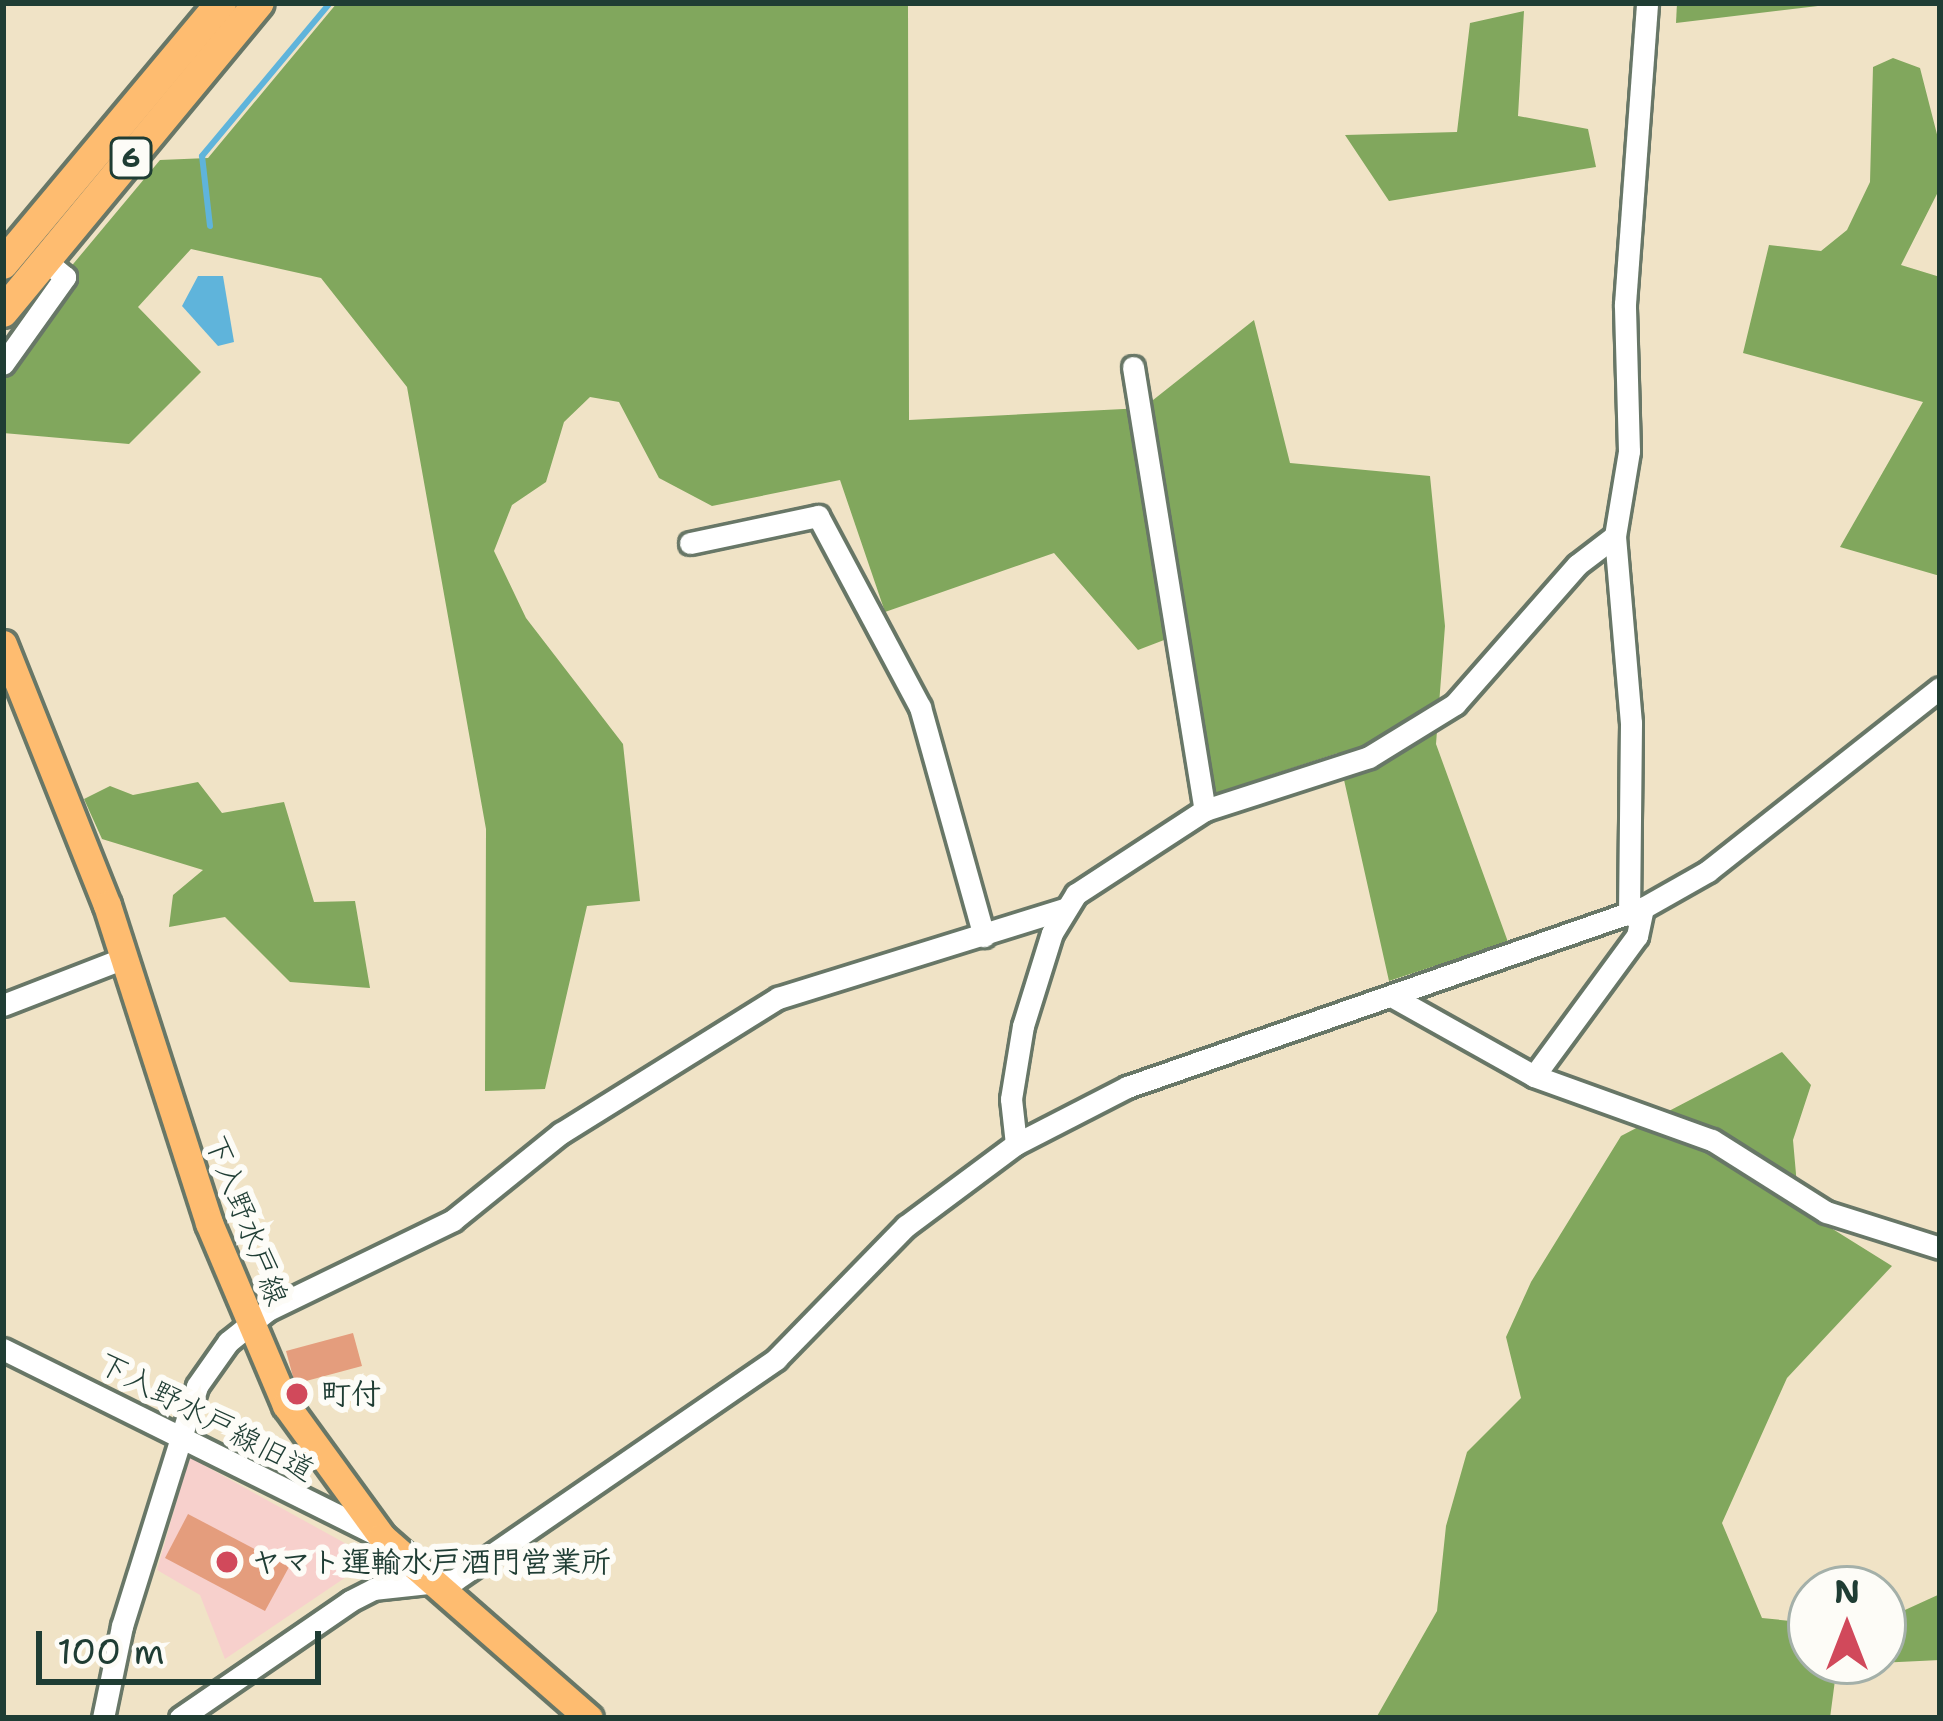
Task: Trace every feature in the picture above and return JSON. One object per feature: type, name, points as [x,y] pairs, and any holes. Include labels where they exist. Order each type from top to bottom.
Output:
[{"type":"highway","name":"6","points":[[3,264],[220,3]]},
{"type":"highway","name":"6","points":[[3,313],[259,3]]},
{"type":"main road","name":"下入野水戸線","points":[[3,644],[124,958],[208,1223],[286,1405],[382,1537],[429,1584],[590,1718]]},
{"type":"street","points":[[1534,1076],[1637,937],[1628,661],[1615,536],[1629,452],[1625,304],[1647,3]]},
{"type":"street","points":[[3,364],[65,277],[46,261]]},
{"type":"street","points":[[1133,367],[1205,810]]},
{"type":"street","points":[[690,543],[818,516],[920,707],[984,935]]},
{"type":"street","points":[[1016,1144],[1011,1099],[1023,1026],[1064,909],[1095,878],[1205,810],[1369,758],[1455,704],[1577,565],[1615,536]]},
{"type":"street","points":[[181,1718],[350,1601],[374,1589],[455,1580],[776,1359],[906,1226],[1016,1144],[1126,1087],[1395,998],[1636,911],[1708,871],[1940,688]]},
{"type":"street","points":[[103,1718],[122,1626],[210,1362],[250,1324],[453,1220],[560,1132],[778,998],[1064,909]]},
{"type":"street","points":[[3,1005],[124,958]]},
{"type":"street","points":[[1395,998],[1534,1076],[1644,1110],[1712,1140],[1826,1212],[1940,1248]]},
{"type":"street","name":"下入野水戸線旧道","points":[[3,1349],[183,1436],[333,1519],[382,1537]]},
{"type":"shaded area","points":[[189,1457],[361,1552],[355,1571],[225,1659],[200,1595],[157,1570]]},
{"type":"green space","points":[[337,3],[908,3],[909,420],[1143,408],[1254,320],[1290,463],[1430,476],[1445,626],[1436,744],[1508,942],[1389,981],[1338,753],[1213,794],[1185,632],[1138,650],[1054,553],[885,612],[840,480],[712,506],[659,478],[619,402],[590,397],[564,422],[546,482],[512,505],[494,551],[526,618],[623,744],[640,901],[587,906],[545,1089],[485,1091],[486,829],[407,387],[321,278],[191,249],[138,307],[201,372],[129,444],[3,433],[3,348],[160,160],[208,158]]},
{"type":"green space","points":[[1677,3],[1843,3],[1676,23]]},
{"type":"green space","points":[[1524,11],[1518,116],[1588,129],[1596,167],[1389,201],[1345,135],[1457,132],[1470,23]]},
{"type":"green space","points":[[1893,58],[1920,68],[1940,146],[1940,188],[1901,265],[1940,277],[1940,576],[1840,547],[1923,402],[1743,353],[1769,245],[1821,251],[1847,230],[1870,182],[1873,67]]},
{"type":"green space","points":[[198,782],[222,813],[284,802],[314,902],[355,901],[370,988],[290,982],[225,917],[169,927],[173,895],[203,870],[102,839],[84,799],[110,786],[133,795]]},
{"type":"green space","points":[[1782,1052],[1811,1085],[1793,1140],[1799,1208],[1892,1266],[1787,1378],[1722,1523],[1762,1618],[1787,1621],[1787,1685],[1834,1685],[1830,1718],[1376,1718],[1437,1611],[1446,1526],[1467,1452],[1521,1398],[1506,1337],[1531,1282],[1621,1136]]},
{"type":"green space","points":[[1940,1594],[1940,1660],[1907,1662],[1907,1609]]},
{"type":"water","points":[[198,276],[223,276],[234,342],[218,346],[182,306]]},
{"type":"building","points":[[353,1333],[362,1366],[295,1384],[286,1351]]},
{"type":"building","name":"ヤマト運輸水戸酒門営業所","points":[[188,1514],[289,1567],[265,1611],[165,1558]]},
{"type":"waterway","points":[[210,226],[202,156],[330,3]]},
{"type":"place","name":"町付","points":[[297,1394]]},
{"type":"place","name":"ヤマト運輸水戸酒門営業所","points":[[227,1562]]}]
